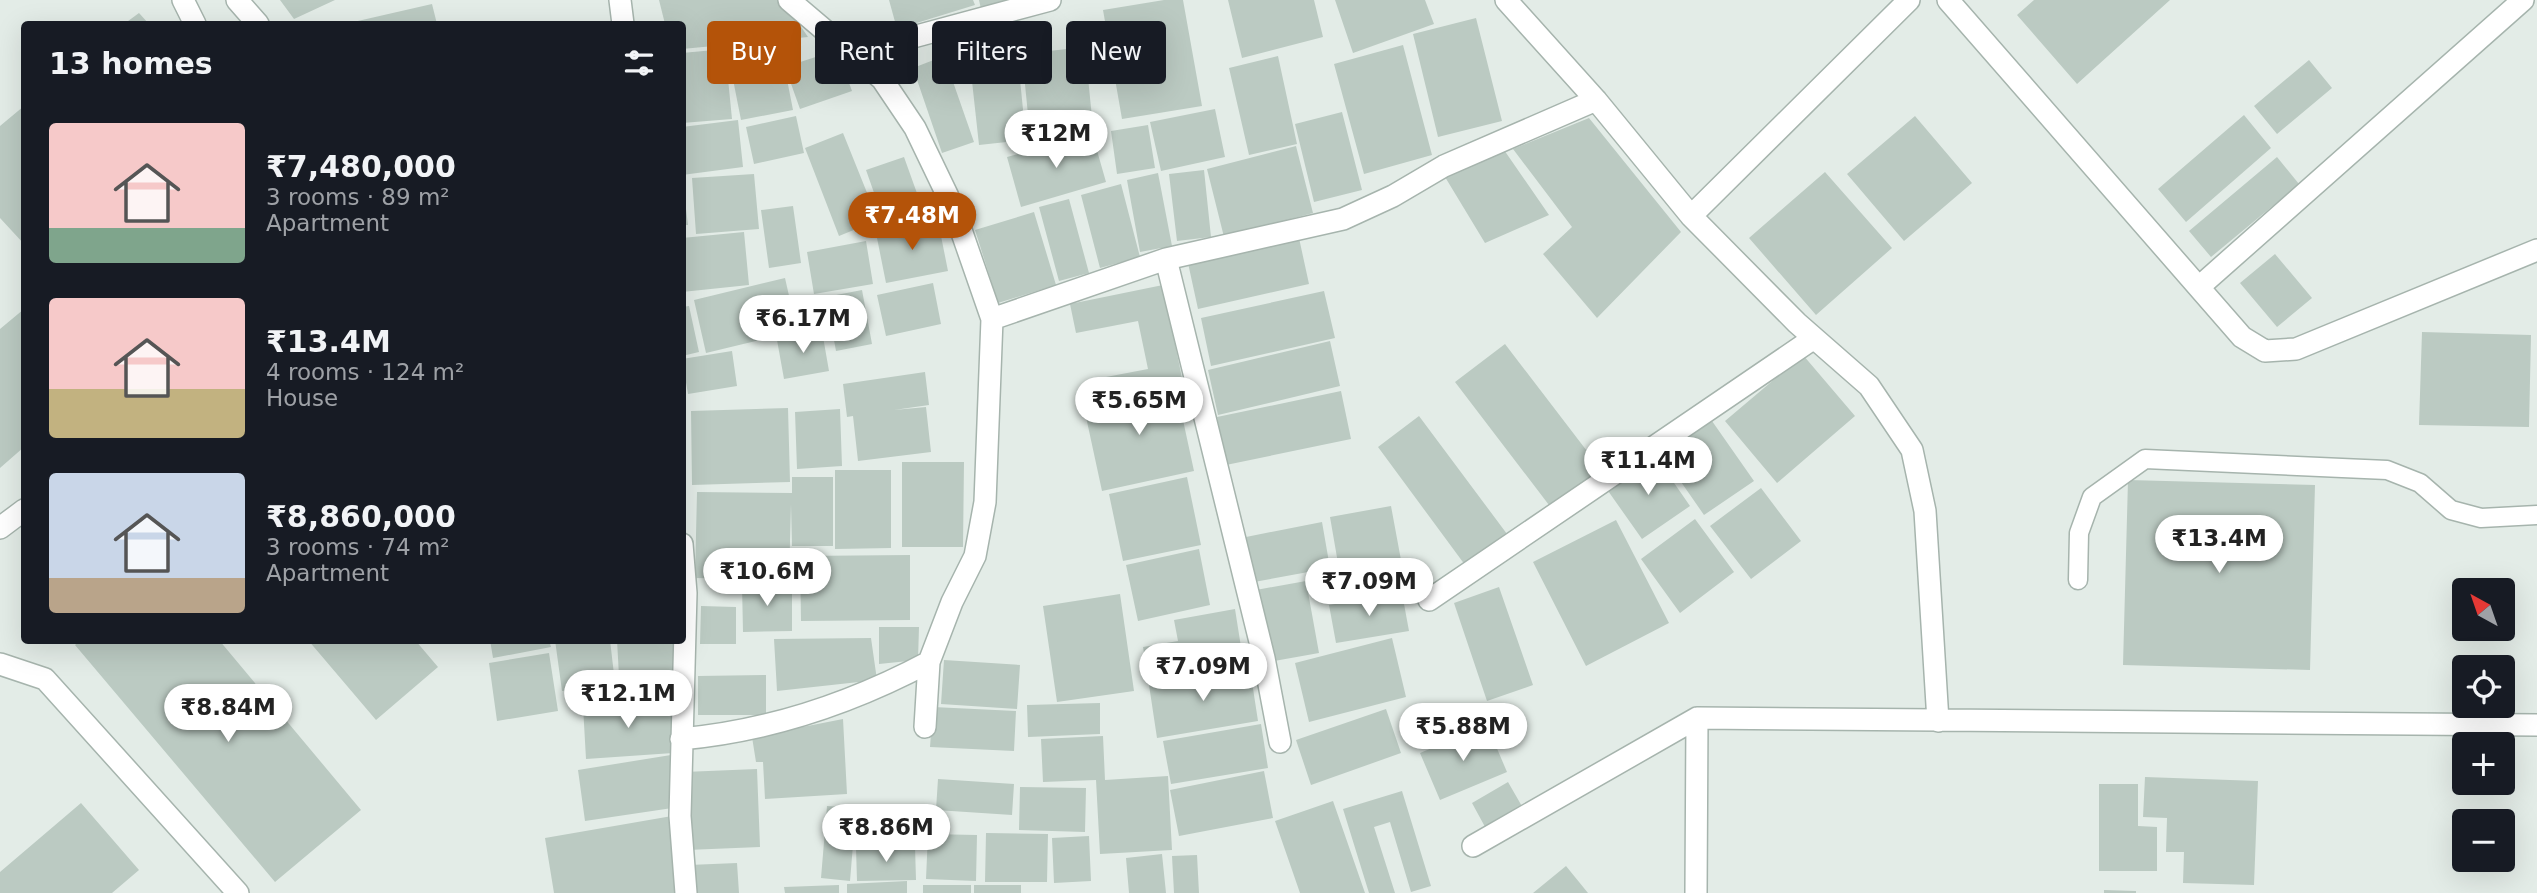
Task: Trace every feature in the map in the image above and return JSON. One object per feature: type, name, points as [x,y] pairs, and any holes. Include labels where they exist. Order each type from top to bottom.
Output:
[{"type":"street","points":[[183,0],[194,21]]},
{"type":"street","points":[[237,0],[255,21]]},
{"type":"street","points":[[620,0],[623,21]]},
{"type":"street","points":[[789,0],[815,23]]},
{"type":"street","points":[[918,36],[1050,0]]},
{"type":"street","points":[[1506,0],[1596,100],[1691,216],[1814,338],[1868,386],[1912,450],[1925,510],[1938,721]]},
{"type":"street","points":[[1691,216],[1909,0]]},
{"type":"street","points":[[1948,0],[2242,337],[2265,351],[2296,349],[2537,250]]},
{"type":"street","points":[[2199,287],[2523,0]]},
{"type":"street","points":[[885,84],[915,128],[953,206],[992,318],[985,502],[975,555],[952,602],[929,662],[925,727]]},
{"type":"street","points":[[992,318],[1166,259],[1343,219],[1393,196],[1444,166],[1596,100]]},
{"type":"street","points":[[1166,259],[1264,658],[1280,742]]},
{"type":"street","points":[[1429,600],[1814,338]]},
{"type":"street","points":[[0,528],[21,512]]},
{"type":"street","points":[[684,644],[680,816],[686,893]]},
{"type":"street","points":[[681,739],[732,734],[810,712],[873,692],[929,662]]},
{"type":"street","points":[[0,664],[45,679],[238,893]]},
{"type":"street","points":[[1696,893],[1698,718]]},
{"type":"street","points":[[1473,846],[1698,718],[2537,725]]},
{"type":"lane","points":[[2078,580],[2079,533],[2092,497],[2145,459],[2387,470],[2420,483],[2451,510],[2481,518],[2537,515]]},
{"type":"building","points":[[280,0],[335,0],[294,19]]},
{"type":"building","points":[[659,0],[783,0],[797,21],[707,21],[707,47],[686,49],[686,21],[664,21]]},
{"type":"building","points":[[889,0],[973,0],[975,5],[918,23],[895,21]]},
{"type":"building","points":[[979,0],[1010,0],[981,9]]},
{"type":"building","points":[[1164,0],[1183,0],[1202,106],[1122,119],[1116,84],[1166,84],[1166,21],[1105,21],[1103,10]]},
{"type":"building","points":[[1228,0],[1314,0],[1323,37],[1242,58]]},
{"type":"building","points":[[1335,0],[1425,0],[1434,24],[1353,53]]},
{"type":"building","points":[[2034,0],[2170,0],[2077,84],[2017,15]]},
{"type":"building","points":[[432,4],[436,21],[358,21]]},
{"type":"building","points":[[139,13],[146,21],[128,21]]},
{"type":"building","points":[[1476,18],[1502,121],[1438,137],[1413,34]]},
{"type":"building","points":[[801,27],[808,37],[801,38]]},
{"type":"building","points":[[1403,45],[1432,155],[1364,174],[1334,64]]},
{"type":"building","points":[[1066,49],[1066,84],[1089,84],[1093,128],[1030,135],[1025,84],[1052,84],[1052,51]]},
{"type":"building","points":[[707,51],[707,84],[728,84],[732,119],[686,123],[686,53]]},
{"type":"building","points":[[1278,56],[1297,144],[1249,155],[1229,68]]},
{"type":"building","points":[[815,57],[815,84],[849,84],[852,91],[800,109],[791,84],[801,84],[801,62]]},
{"type":"building","points":[[2309,60],[2332,88],[2277,134],[2254,106]]},
{"type":"building","points":[[932,61],[932,84],[954,84],[974,142],[942,153],[918,83],[918,66]]},
{"type":"building","points":[[734,84],[788,84],[793,110],[741,120]]},
{"type":"building","points":[[972,84],[1020,84],[1026,140],[979,145]]},
{"type":"building","points":[[21,108],[21,241],[0,218],[0,126]]},
{"type":"building","points":[[1215,109],[1225,157],[1161,171],[1150,122]]},
{"type":"building","points":[[1342,112],[1362,190],[1314,202],[1295,124]]},
{"type":"building","points":[[2244,115],[2271,148],[2186,222],[2158,189]]},
{"type":"building","points":[[796,116],[804,153],[754,164],[746,127]]},
{"type":"building","points":[[1915,116],[1972,183],[1904,241],[1847,174]]},
{"type":"building","points":[[1589,118],[1681,232],[1597,318],[1543,254],[1572,227],[1513,149]]},
{"type":"building","points":[[738,120],[743,167],[686,174],[686,126]]},
{"type":"building","points":[[1148,125],[1155,168],[1117,174],[1111,131]]},
{"type":"building","points":[[843,133],[878,220],[839,236],[805,148]]},
{"type":"building","points":[[1092,133],[1106,182],[1021,207],[1007,157]]},
{"type":"building","points":[[1296,146],[1313,213],[1224,237],[1207,169]]},
{"type":"building","points":[[1502,147],[1549,215],[1485,243],[1442,172]]},
{"type":"building","points":[[904,157],[923,210],[885,224],[866,170]]},
{"type":"building","points":[[2277,157],[2299,184],[2211,257],[2189,231]]},
{"type":"building","points":[[1204,170],[1211,237],[1177,241],[1169,174]]},
{"type":"building","points":[[1825,172],[1892,248],[1816,315],[1749,238]]},
{"type":"building","points":[[1158,173],[1172,246],[1140,252],[1127,180]]},
{"type":"building","points":[[754,174],[759,229],[696,234],[692,178]]},
{"type":"building","points":[[1121,184],[1140,257],[1100,268],[1081,195]]},
{"type":"building","points":[[1069,199],[1089,273],[1059,281],[1039,207]]},
{"type":"building","points":[[793,206],[801,263],[769,268],[761,210]]},
{"type":"building","points":[[1034,212],[1056,285],[998,303],[975,230]]},
{"type":"building","points":[[938,221],[948,271],[886,283],[876,233]]},
{"type":"building","points":[[744,232],[749,285],[686,292],[686,238]]},
{"type":"building","points":[[1299,238],[1309,284],[1198,309],[1188,263]]},
{"type":"building","points":[[866,241],[873,284],[814,294],[807,252]]},
{"type":"building","points":[[2275,254],[2312,298],[2277,327],[2240,283]]},
{"type":"building","points":[[785,278],[797,331],[706,353],[694,300]]},
{"type":"building","points":[[933,283],[941,324],[886,336],[877,295]]},
{"type":"building","points":[[1163,285],[1182,378],[1088,396],[1085,381],[1148,369],[1138,321],[1076,333],[1070,304]]},
{"type":"building","points":[[862,290],[872,344],[836,351],[826,297]]},
{"type":"building","points":[[1324,291],[1335,338],[1211,366],[1201,318]]},
{"type":"building","points":[[686,306],[689,306],[699,352],[686,355]]},
{"type":"building","points":[[21,312],[21,450],[0,468],[0,329]]},
{"type":"building","points":[[822,331],[829,371],[784,379],[777,340]]},
{"type":"building","points":[[2422,332],[2531,335],[2529,427],[2419,425]]},
{"type":"building","points":[[1330,341],[1340,386],[1218,415],[1208,370]]},
{"type":"building","points":[[1505,344],[1603,472],[1552,509],[1455,382]]},
{"type":"building","points":[[732,351],[737,386],[688,394],[686,358]]},
{"type":"building","points":[[1803,355],[1855,416],[1777,483],[1725,421]]},
{"type":"building","points":[[925,372],[929,405],[894,410],[926,407],[931,452],[858,461],[853,416],[847,417],[843,384]]},
{"type":"building","points":[[1175,383],[1194,471],[1102,491],[1083,403]]},
{"type":"building","points":[[1341,391],[1351,439],[1226,465],[1217,417]]},
{"type":"building","points":[[788,408],[790,482],[692,485],[691,411]]},
{"type":"building","points":[[840,409],[842,466],[797,469],[795,412]]},
{"type":"building","points":[[1419,416],[1510,538],[1468,569],[1378,447]]},
{"type":"building","points":[[1712,421],[1754,481],[1704,515],[1663,456]]},
{"type":"building","points":[[1654,454],[1690,506],[1642,539],[1606,488]]},
{"type":"building","points":[[902,462],[964,462],[963,547],[902,547]]},
{"type":"building","points":[[835,470],[891,470],[891,548],[835,549]]},
{"type":"building","points":[[792,477],[833,477],[833,546],[792,546],[791,504],[789,580],[695,578],[697,492],[792,493]]},
{"type":"building","points":[[1187,477],[1201,545],[1123,561],[1109,494]]},
{"type":"building","points":[[2128,480],[2315,485],[2310,670],[2123,665]]},
{"type":"building","points":[[1761,488],[1801,541],[1751,579],[1710,526]]},
{"type":"building","points":[[1391,506],[1406,587],[1344,598],[1330,517]]},
{"type":"building","points":[[1695,519],[1734,572],[1680,613],[1641,559]]},
{"type":"building","points":[[1616,520],[1669,623],[1586,666],[1533,562]]},
{"type":"building","points":[[1322,522],[1330,568],[1254,582],[1246,537]]},
{"type":"building","points":[[1199,549],[1210,605],[1138,621],[1126,565]]},
{"type":"building","points":[[910,555],[910,620],[801,621],[800,556]]},
{"type":"building","points":[[1306,581],[1319,653],[1269,662],[1256,590]]},
{"type":"building","points":[[792,583],[792,631],[743,632],[742,585]]},
{"type":"building","points":[[1499,587],[1533,685],[1487,701],[1454,603]]},
{"type":"building","points":[[1402,593],[1409,631],[1336,643],[1329,605]]},
{"type":"building","points":[[1120,594],[1134,691],[1057,702],[1043,606]]},
{"type":"building","points":[[701,606],[736,607],[736,644],[700,644]]},
{"type":"building","points":[[1235,609],[1244,666],[1149,683],[1143,647],[1178,641],[1174,620]]},
{"type":"building","points":[[879,627],[919,627],[918,660],[879,664]]},
{"type":"building","points":[[871,638],[877,680],[777,691],[774,639]]},
{"type":"building","points":[[1392,638],[1406,697],[1309,722],[1295,663]]},
{"type":"building","points":[[222,644],[361,810],[275,882],[75,645]]},
{"type":"building","points":[[311,644],[418,644],[438,667],[376,720]]},
{"type":"building","points":[[491,644],[550,644],[551,647],[493,658]]},
{"type":"building","points":[[556,644],[610,644],[615,683],[562,691]]},
{"type":"building","points":[[617,644],[676,644],[679,691],[620,694]]},
{"type":"building","points":[[549,653],[558,711],[497,721],[489,663]]},
{"type":"building","points":[[944,660],[1020,665],[1017,709],[941,704]]},
{"type":"building","points":[[1250,669],[1258,721],[1157,738],[1149,685]]},
{"type":"building","points":[[766,675],[766,715],[698,715],[698,676]]},
{"type":"building","points":[[671,701],[673,753],[586,759],[583,706]]},
{"type":"building","points":[[1100,703],[1100,734],[1028,737],[1027,705]]},
{"type":"building","points":[[933,707],[1016,711],[1014,751],[930,747]]},
{"type":"building","points":[[1386,709],[1401,753],[1311,785],[1296,740]]},
{"type":"building","points":[[843,719],[847,794],[765,799],[763,762],[756,762],[752,737]]},
{"type":"building","points":[[1261,724],[1268,768],[1171,784],[1163,741]]},
{"type":"building","points":[[1487,725],[1507,772],[1440,800],[1420,753]]},
{"type":"building","points":[[1103,736],[1105,780],[1168,776],[1172,850],[1100,854],[1096,780],[1043,782],[1041,739]]},
{"type":"building","points":[[671,755],[679,807],[585,821],[578,770]]},
{"type":"building","points":[[757,769],[760,847],[687,850],[684,772]]},
{"type":"building","points":[[1264,771],[1273,818],[1179,836],[1170,790]]},
{"type":"building","points":[[2145,777],[2258,781],[2254,885],[2183,883],[2184,852],[2166,852],[2167,818],[2143,817]]},
{"type":"building","points":[[938,779],[1014,784],[1012,815],[936,810]]},
{"type":"building","points":[[1508,782],[1527,815],[1490,836],[1472,803]]},
{"type":"building","points":[[2099,784],[2138,784],[2138,826],[2157,827],[2157,871],[2099,871]]},
{"type":"building","points":[[1020,787],[1086,788],[1085,832],[1019,830]]},
{"type":"building","points":[[1402,791],[1431,886],[1411,892],[1390,822],[1374,827],[1395,893],[1369,893],[1343,809]]},
{"type":"building","points":[[1333,801],[1365,893],[1300,893],[1275,821]]},
{"type":"building","points":[[81,803],[139,870],[112,893],[0,893],[0,872]]},
{"type":"building","points":[[920,804],[920,842],[863,842],[863,805]]},
{"type":"building","points":[[827,806],[856,808],[850,881],[821,878]]},
{"type":"building","points":[[672,816],[685,893],[554,893],[545,838]]},
{"type":"building","points":[[986,833],[1048,834],[1047,882],[985,882]]},
{"type":"building","points":[[928,834],[977,835],[976,881],[926,879]]},
{"type":"building","points":[[1089,836],[1091,881],[1054,883],[1052,838]]},
{"type":"building","points":[[915,846],[916,880],[857,881],[856,848]]},
{"type":"building","points":[[1162,854],[1166,893],[1129,893],[1126,858]]},
{"type":"building","points":[[1197,855],[1199,893],[1174,893],[1172,856]]},
{"type":"building","points":[[737,863],[739,893],[691,893],[689,865]]},
{"type":"building","points":[[1566,866],[1588,893],[1533,893]]},
{"type":"building","points":[[907,881],[907,893],[847,893],[847,884]]},
{"type":"building","points":[[839,885],[839,893],[785,893],[784,887]]},
{"type":"building","points":[[923,885],[971,885],[971,893],[923,893]]},
{"type":"building","points":[[974,885],[1021,885],[1021,893],[974,893]]},
{"type":"building","points":[[2104,890],[2136,891],[2136,893],[2104,893]]}]
